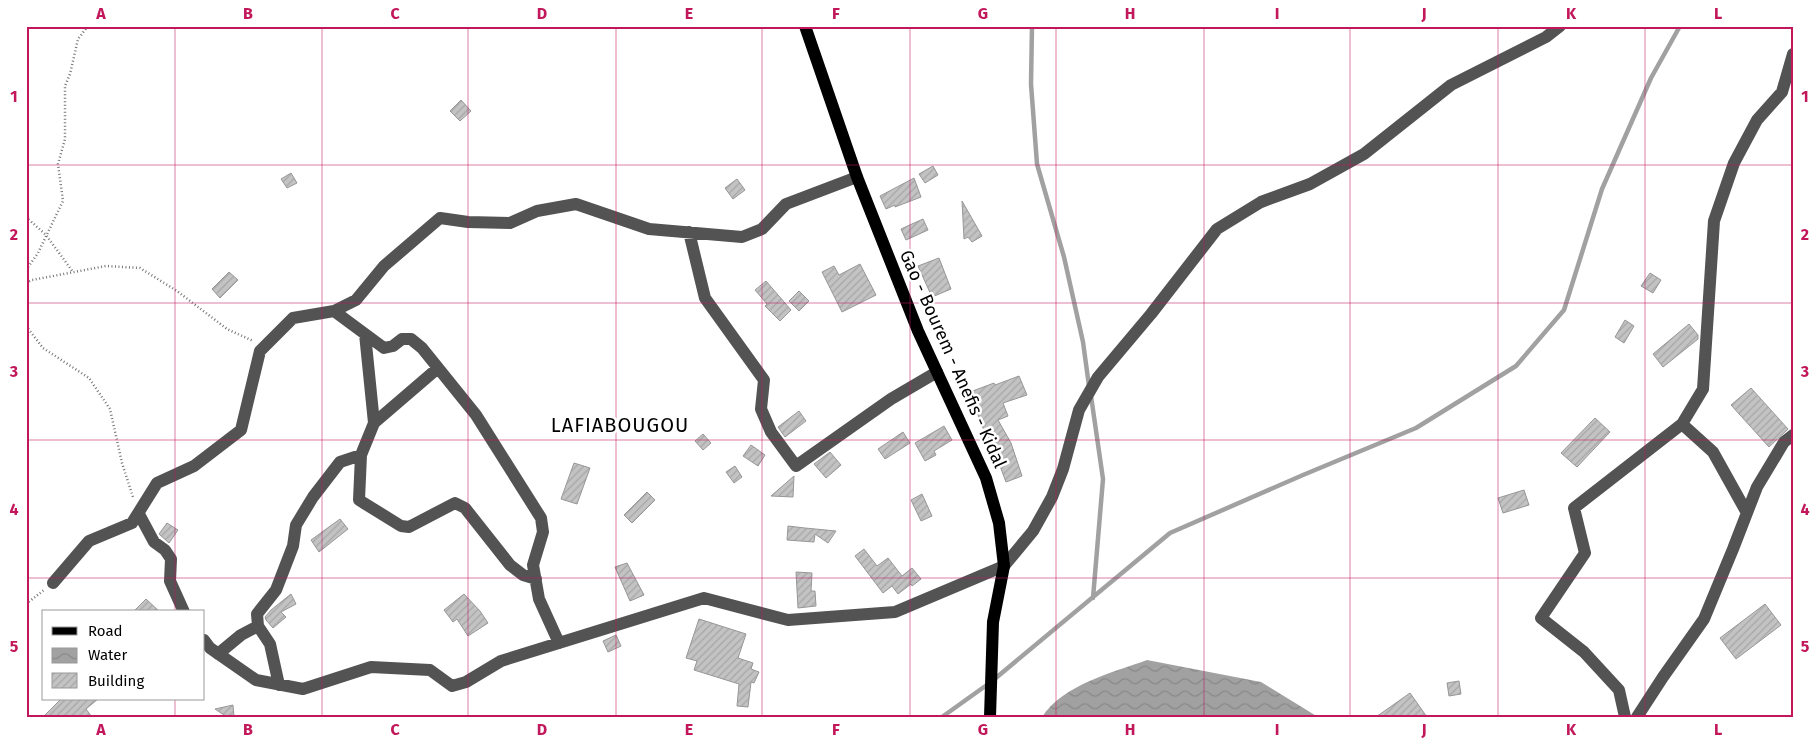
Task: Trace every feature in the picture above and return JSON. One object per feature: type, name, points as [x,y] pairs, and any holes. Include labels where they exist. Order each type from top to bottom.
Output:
[{"type":"main road","name":"Gao - Bourem - Anefis - Kidal","points":[[805,26],[856,178],[918,331],[986,478],[999,523],[1004,566],[993,622],[990,717]]},
{"type":"street","points":[[205,641],[210,648],[256,680],[279,685],[303,689],[371,667],[430,670],[452,686],[466,682],[501,661],[704,598],[788,620],[895,612],[1004,566],[1033,531],[1052,497],[1063,470],[1079,410],[1098,377],[1151,314],[1217,230],[1261,202],[1310,184],[1364,154],[1451,85],[1546,37],[1560,26]]},
{"type":"street","points":[[1625,717],[1619,690],[1584,652],[1541,618],[1585,553],[1574,508],[1682,424],[1703,389],[1714,222],[1734,163],[1757,120],[1782,92],[1793,54]]},
{"type":"street","points":[[53,584],[89,541],[132,523],[157,483],[194,466],[241,430],[260,351],[293,318],[334,311],[356,300],[384,266],[440,218],[468,222],[510,223],[537,211],[576,204],[649,229],[742,237],[762,229],[786,204],[856,178]]},
{"type":"street","points":[[689,232],[705,298],[764,380],[761,409],[771,432],[796,466],[891,399],[937,372]]},
{"type":"street","points":[[334,311],[384,348],[393,346],[402,339],[411,339],[422,348],[476,414],[541,518],[543,532],[533,565],[539,599],[559,643]]},
{"type":"street","points":[[365,334],[374,423]]},
{"type":"street","points":[[438,368],[374,423],[361,455],[359,500],[401,526],[409,527],[455,503],[465,508],[510,565],[523,575],[536,579]]},
{"type":"street","points":[[1682,424],[1713,452],[1747,514]]},
{"type":"street","points":[[1637,717],[1704,619],[1757,487],[1784,442],[1793,435]]},
{"type":"street","points":[[279,685],[270,644],[258,626],[257,614],[276,590],[293,546],[296,525],[313,497],[340,462],[361,455]]},
{"type":"street","points":[[139,514],[154,542],[165,550],[171,559],[170,581],[183,610]]},
{"type":"street","points":[[218,654],[241,635],[258,626]]},
{"type":"path","points":[[26,270],[38,252],[63,201],[58,164],[65,139],[65,86],[70,74],[78,39],[88,26]]},
{"type":"path","points":[[26,217],[46,235],[73,272]]},
{"type":"path","points":[[26,283],[106,266],[140,268],[177,291],[227,329],[252,340],[262,349]]},
{"type":"path","points":[[26,326],[44,348],[89,378],[110,409],[122,463],[139,514]]},
{"type":"path","points":[[26,604],[53,584]]},
{"type":"water","points":[[1147,660],[1261,682],[1318,717],[1042,717],[1051,706],[1076,688],[1104,675]]},
{"type":"building","points":[[461,100],[471,111],[460,121],[450,111]]},
{"type":"building","points":[[933,166],[938,175],[925,183],[919,174]]},
{"type":"building","points":[[291,173],[297,183],[287,188],[281,179]]},
{"type":"building","points":[[914,178],[921,197],[886,209],[880,196]]},
{"type":"building","points":[[737,179],[745,190],[733,199],[725,188]]},
{"type":"building","points":[[962,201],[982,236],[972,242],[968,237],[964,239]]},
{"type":"building","points":[[923,219],[928,230],[906,240],[901,229]]},
{"type":"building","points":[[939,258],[951,289],[932,297],[918,266]]},
{"type":"building","points":[[860,264],[876,295],[842,312],[822,272],[834,266],[839,275]]},
{"type":"building","points":[[229,272],[238,280],[220,298],[212,289]]},
{"type":"building","points":[[1650,273],[1661,280],[1653,293],[1641,286]]},
{"type":"building","points":[[766,281],[791,310],[780,321],[765,306],[767,304],[755,290]]},
{"type":"building","points":[[799,291],[809,301],[799,311],[789,301]]},
{"type":"building","points":[[1625,320],[1634,326],[1624,343],[1615,337]]},
{"type":"building","points":[[1689,324],[1698,335],[1698,339],[1663,367],[1653,354]]},
{"type":"building","points":[[1019,376],[1027,395],[1003,403],[1008,416],[998,420],[1011,443],[1022,476],[1006,482],[1000,466],[1003,465],[982,426],[970,392]]},
{"type":"building","points":[[1751,388],[1788,429],[1769,447],[1731,405]]},
{"type":"building","points":[[799,411],[806,421],[785,437],[778,427]]},
{"type":"building","points":[[1595,418],[1610,432],[1577,467],[1561,453]]},
{"type":"building","points":[[944,426],[952,440],[934,451],[936,455],[925,461],[915,443]]},
{"type":"building","points":[[903,432],[910,443],[885,459],[878,449]]},
{"type":"building","points":[[703,434],[711,443],[703,450],[695,441]]},
{"type":"building","points":[[751,445],[765,455],[758,466],[743,456]]},
{"type":"building","points":[[830,452],[841,465],[826,478],[814,464]]},
{"type":"building","points":[[574,463],[590,468],[577,504],[561,499]]},
{"type":"building","points":[[735,466],[742,477],[734,483],[726,472]]},
{"type":"building","points":[[794,476],[793,497],[771,496]]},
{"type":"building","points":[[1524,490],[1529,505],[1503,513],[1498,498]]},
{"type":"building","points":[[647,492],[655,500],[632,523],[624,515]]},
{"type":"building","points":[[922,494],[932,516],[921,521],[911,500]]},
{"type":"building","points":[[340,519],[348,529],[319,552],[311,540]]},
{"type":"building","points":[[167,523],[178,530],[169,543],[159,534]]},
{"type":"building","points":[[788,526],[836,531],[828,543],[815,534],[814,542],[787,540]]},
{"type":"building","points":[[864,549],[877,566],[888,558],[902,576],[912,568],[921,579],[898,594],[892,586],[883,593],[855,556]]},
{"type":"building","points":[[627,563],[644,595],[630,601],[615,567]]},
{"type":"building","points":[[796,572],[812,573],[811,591],[815,591],[816,606],[798,608]]},
{"type":"building","points":[[291,594],[296,604],[281,612],[286,617],[273,628],[265,617]]},
{"type":"building","points":[[464,594],[488,623],[468,636],[457,619],[453,622],[444,610]]},
{"type":"building","points":[[146,599],[158,610],[135,610]]},
{"type":"building","points":[[1765,604],[1781,625],[1736,659],[1720,638]]},
{"type":"building","points":[[699,619],[746,634],[738,658],[753,663],[751,669],[759,672],[754,683],[751,682],[748,707],[737,706],[739,684],[694,670],[697,661],[686,658]]},
{"type":"building","points":[[616,635],[621,646],[608,652],[603,641]]},
{"type":"building","points":[[1459,681],[1461,694],[1449,696],[1447,683]]},
{"type":"building","points":[[1410,693],[1427,717],[1376,717]]},
{"type":"building","points":[[60,700],[97,700],[86,709],[92,717],[43,717]]},
{"type":"building","points":[[233,705],[234,717],[227,717],[215,709]]},
{"type":"waterway","points":[[1032,26],[1031,84],[1037,164],[1064,257],[1083,342],[1089,386]]},
{"type":"waterway","points":[[942,717],[991,682],[1170,533],[1416,428],[1516,366],[1564,310],[1602,189],[1651,78],[1680,26]]},
{"type":"waterway","points":[[1091,396],[1103,479],[1093,598]]},
{"type":"district","name":"LAFIABOUGOU","points":[[620,425]]}]
